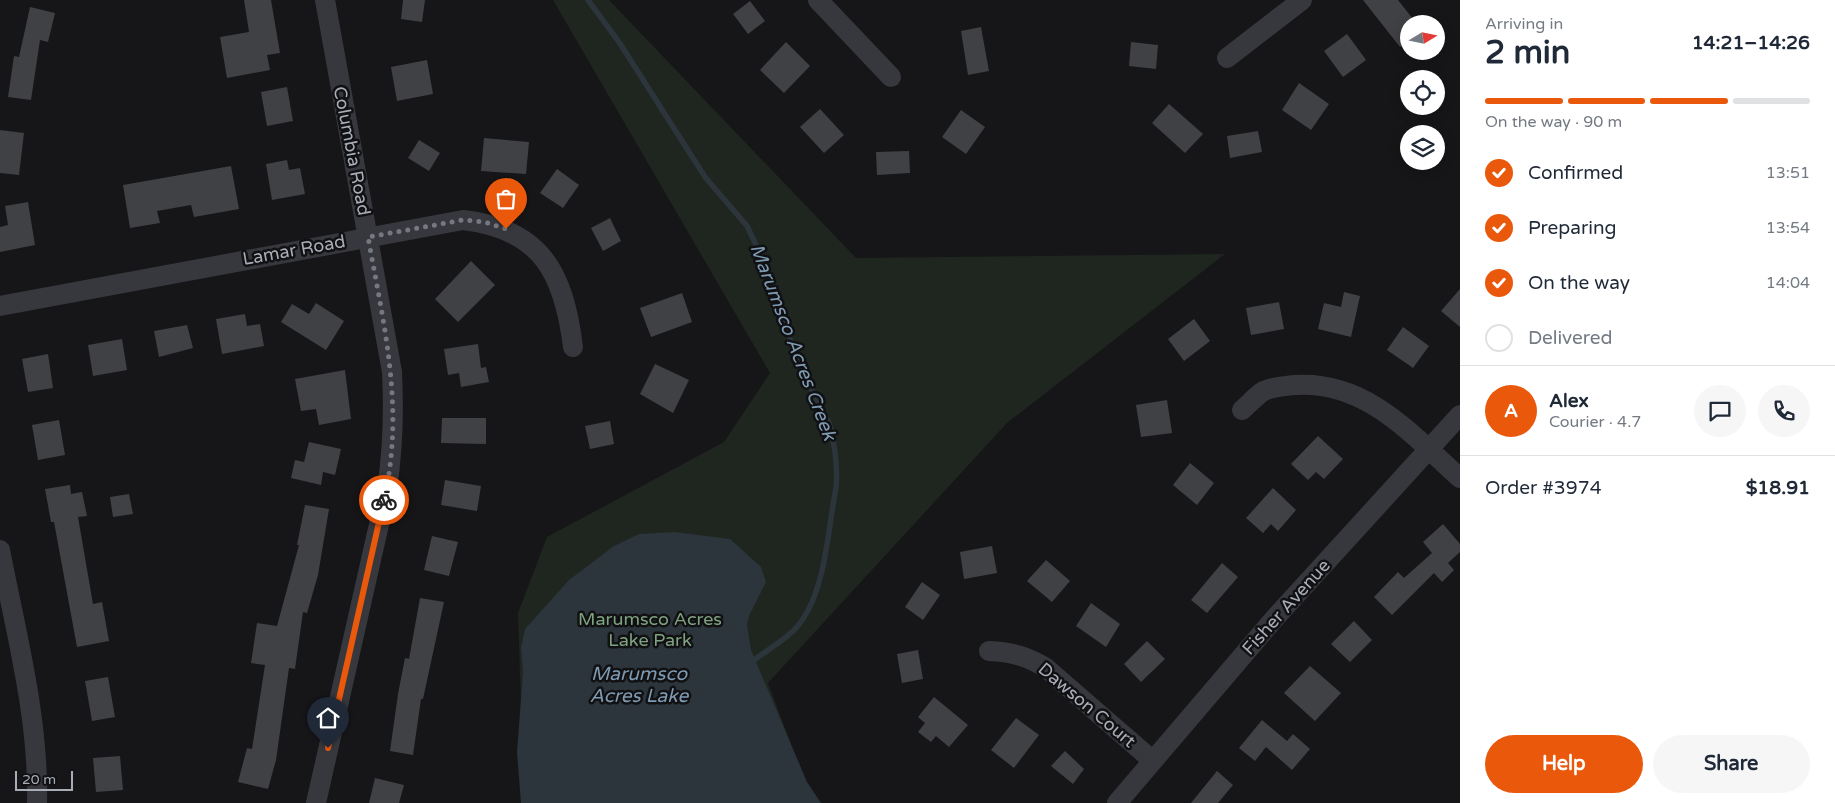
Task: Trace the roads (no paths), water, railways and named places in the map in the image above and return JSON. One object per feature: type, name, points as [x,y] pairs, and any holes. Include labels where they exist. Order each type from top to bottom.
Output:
[{"type":"street","name":"Columbia Road","points":[[316,803],[387,489],[393,448],[394,414],[392,372],[325,0]]},
{"type":"street","points":[[818,0],[891,77]]},
{"type":"street","points":[[1227,58],[1297,1]]},
{"type":"street","name":"Lamar Road","points":[[0,306],[463,220],[485,222],[506,229],[525,240],[550,266],[560,286],[569,314],[573,348]]},
{"type":"street","points":[[1242,410],[1262,392],[1309,384],[1333,387],[1356,395],[1378,406],[1460,478]]},
{"type":"street","name":"Fisher Avenue","points":[[1117,803],[1274,619],[1460,415]]},
{"type":"street","points":[[0,550],[28,698],[36,758],[37,803]]},
{"type":"street","name":"Dawson Court","points":[[989,650],[1012,652],[1032,659],[1046,668],[1152,760]]},
{"type":"water","name":"Marumsco Acres Lake","points":[[675,532],[730,539],[761,567],[766,582],[749,616],[747,625],[751,650],[807,782],[821,803],[521,803],[517,752],[523,672],[521,648],[525,629],[569,580],[614,546],[639,534]]},
{"type":"waterway","name":"Marumsco Acres Creek","points":[[588,0],[619,42],[705,177],[747,226],[767,268],[804,375],[829,423],[831,431],[837,480],[825,556],[817,590],[811,605],[798,626],[785,638],[749,664]]},
{"type":"park label","name":"Marumsco Acres Lake Park","points":[[650,629]]}]
